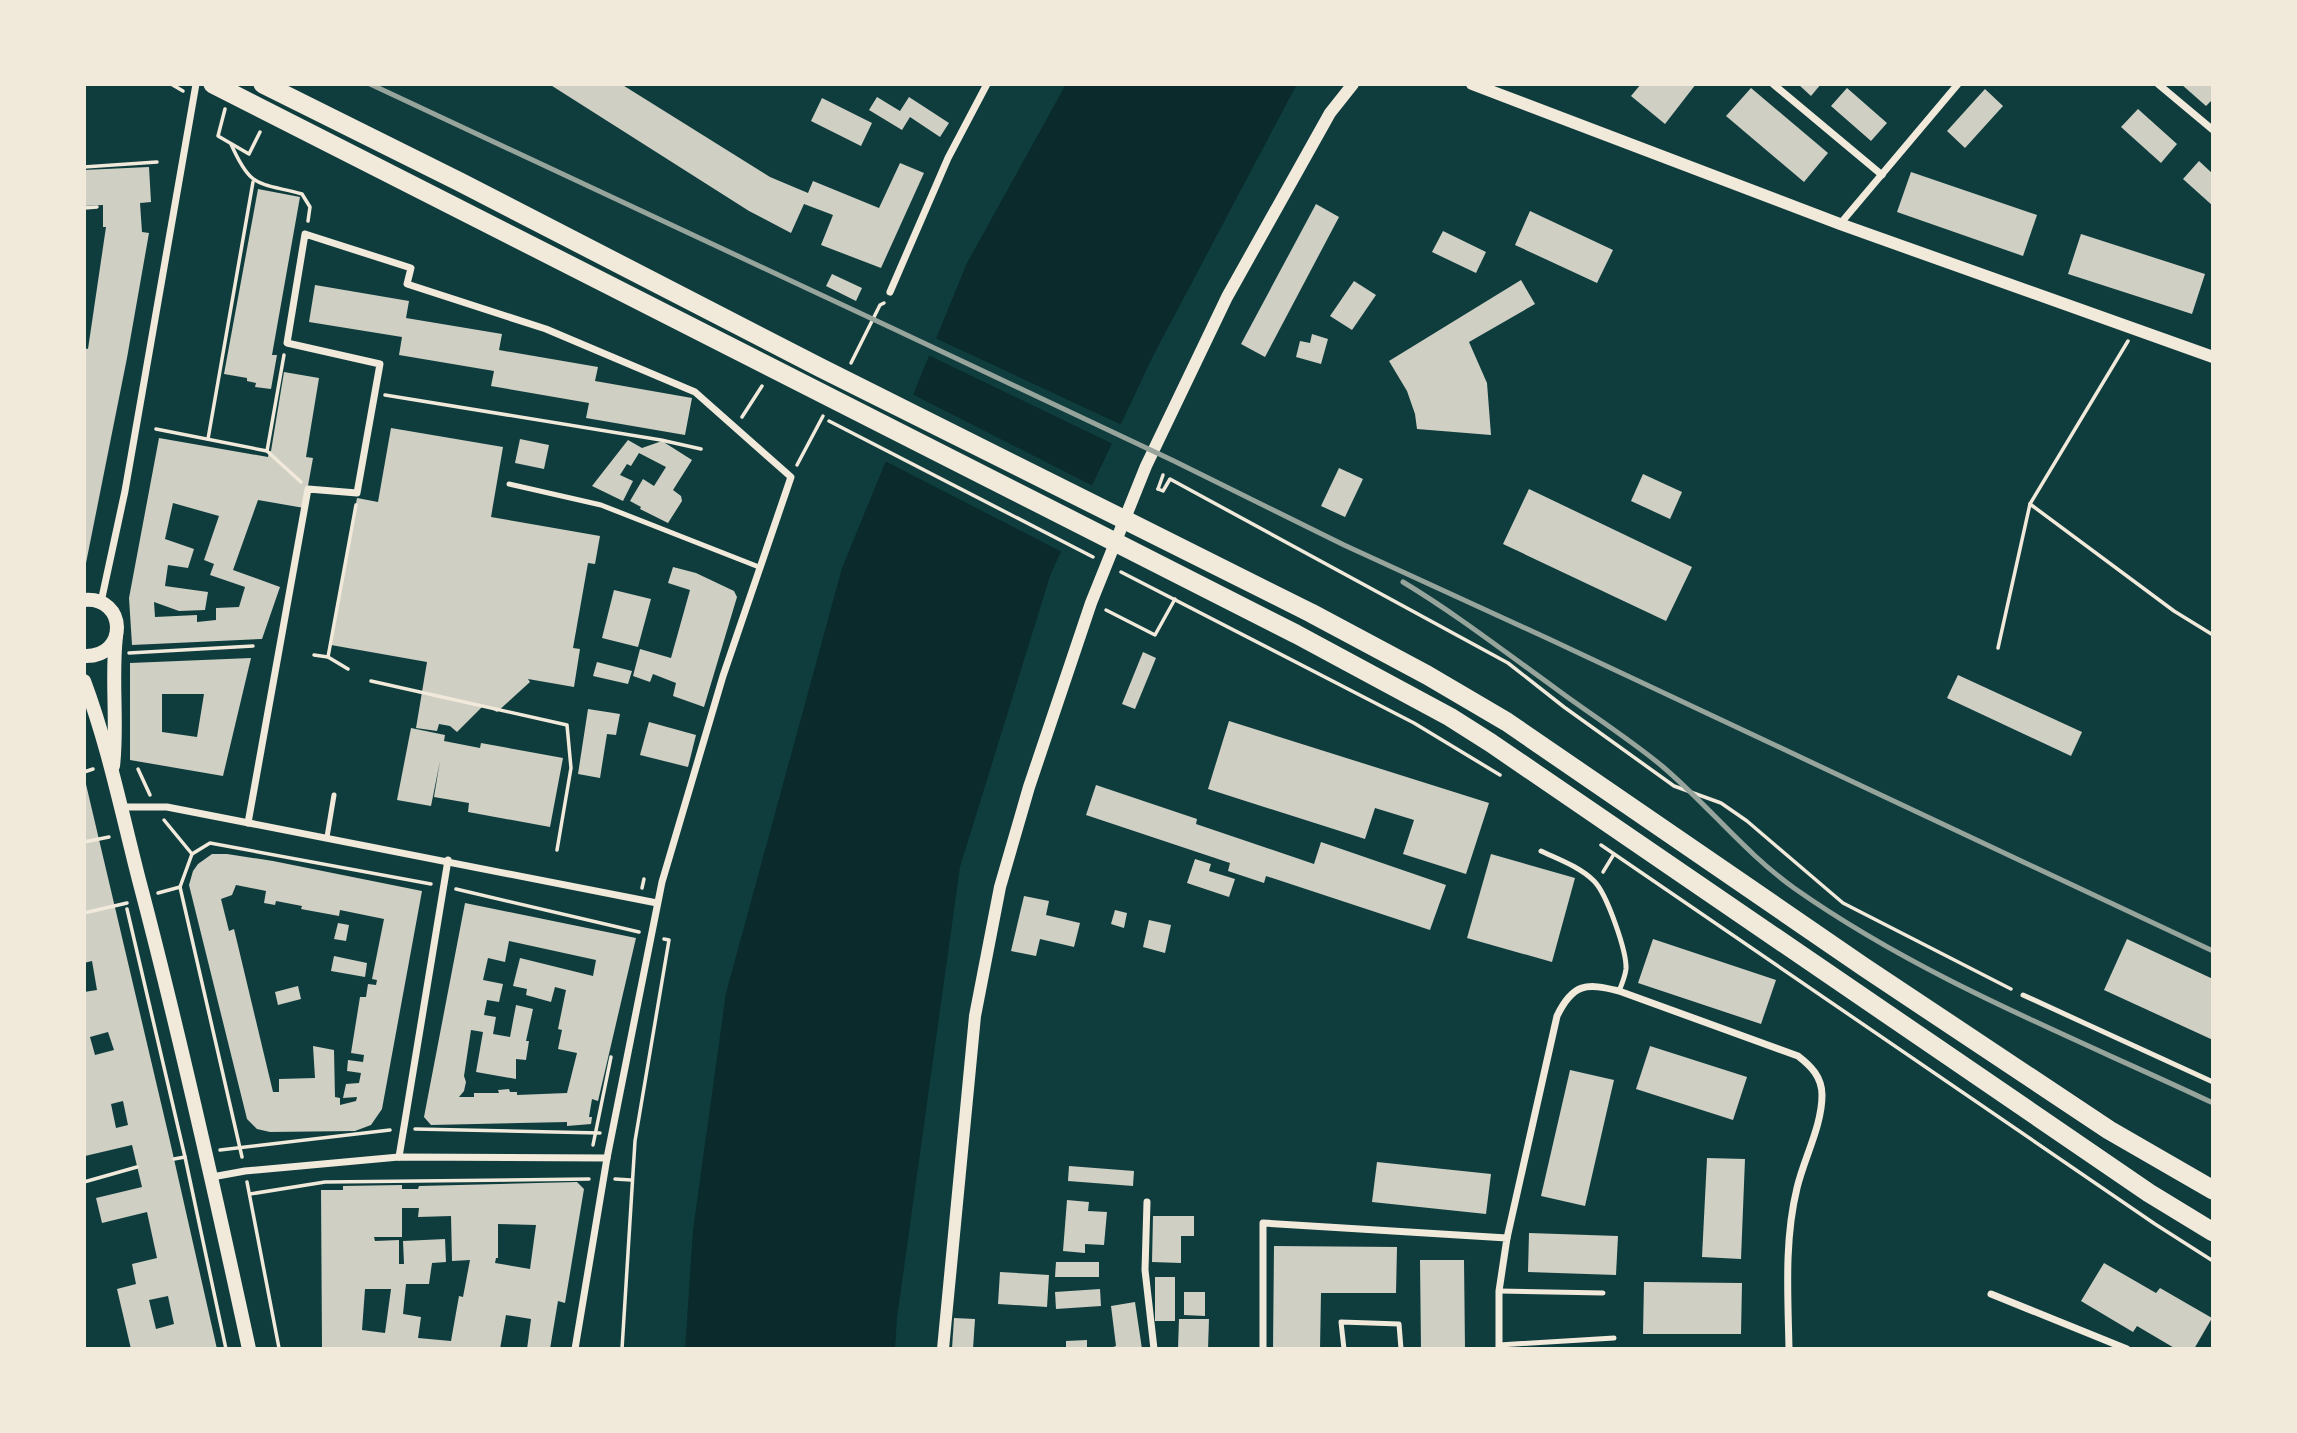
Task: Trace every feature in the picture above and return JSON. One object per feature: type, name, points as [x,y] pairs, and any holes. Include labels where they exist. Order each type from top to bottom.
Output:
[{"type":"highway","points":[[213,84],[1296,634],[1450,717],[1571,797],[2149,1194],[2213,1232]]},
{"type":"highway","points":[[263,84],[1176,545],[1473,701],[2109,1130],[2213,1189]]},
{"type":"main road","points":[[84,600],[101,602],[113,612],[116,620],[113,657],[115,750],[112,774]]},
{"type":"main road","points":[[84,656],[100,654],[107,650],[116,636]]},
{"type":"main road","points":[[84,681],[112,774],[212,1177],[249,1349]]},
{"type":"street","points":[[101,602],[125,491],[195,84]]},
{"type":"street","points":[[890,292],[948,158],[987,84]]},
{"type":"street","points":[[943,1349],[975,1016],[1000,887],[1028,787],[1091,603],[1146,466],[1227,297],[1330,113],[1353,84]]},
{"type":"street","points":[[1472,84],[1487,87],[1840,224],[2213,357]]},
{"type":"street","points":[[1773,84],[1882,175]]},
{"type":"street","points":[[1840,224],[1958,84]]},
{"type":"street","points":[[2158,84],[2213,130]]},
{"type":"street","points":[[248,824],[308,489],[357,493],[380,364],[287,343],[305,234],[411,268],[407,284],[546,330],[695,392],[791,477],[723,676],[657,903],[607,1158],[575,1349]]},
{"type":"street","points":[[120,807],[167,807],[657,903]]},
{"type":"street","points":[[399,1157],[448,860]]},
{"type":"street","points":[[1499,1347],[1499,1291],[1507,1238],[1558,1016],[1572,993],[1582,986],[1594,985],[1619,990],[1798,1056],[1812,1066],[1820,1081],[1822,1095],[1797,1189],[1791,1228],[1787,1272],[1789,1349]]},
{"type":"street","points":[[212,1177],[245,1171],[399,1157],[607,1158]]},
{"type":"street","points":[[1147,1202],[1145,1270],[1154,1349]]},
{"type":"street","points":[[1263,1349],[1263,1223],[1507,1238]]},
{"type":"street","points":[[1991,1294],[2127,1349]]},
{"type":"lane","points":[[509,484],[601,505],[759,567]]},
{"type":"lane","points":[[327,837],[334,795]]},
{"type":"lane","points":[[1541,851],[1580,869],[1596,883],[1604,897],[1625,955],[1626,969],[1619,990]]},
{"type":"lane","points":[[2022,995],[2213,1082]]},
{"type":"lane","points":[[1499,1291],[1603,1293]]},
{"type":"lane","points":[[1344,1349],[1341,1322],[1399,1324],[1401,1349]]},
{"type":"lane","points":[[1499,1347],[1614,1338]]},
{"type":"path","points":[[218,136],[249,154],[260,132]]},
{"type":"path","points":[[231,144],[242,169],[253,181],[302,194],[310,207],[305,234]]},
{"type":"path","points":[[84,167],[157,162]]},
{"type":"path","points":[[208,439],[253,181]]},
{"type":"path","points":[[84,208],[97,207]]},
{"type":"path","points":[[846,371],[880,305],[888,301]]},
{"type":"path","points":[[1998,649],[2031,504],[2136,329]]},
{"type":"path","points":[[267,451],[287,343]]},
{"type":"path","points":[[737,427],[762,386]]},
{"type":"path","points":[[374,394],[661,440],[701,449]]},
{"type":"path","points":[[791,477],[828,406]]},
{"type":"path","points":[[813,413],[1096,559]]},
{"type":"path","points":[[156,429],[267,451],[308,489]]},
{"type":"path","points":[[1163,475],[1158,489],[1163,491],[1170,479],[1508,663],[1564,708],[1674,786],[1721,803],[1747,821],[1843,903],[2022,995]]},
{"type":"path","points":[[328,657],[357,493]]},
{"type":"path","points":[[2031,504],[2174,611],[2213,635]]},
{"type":"path","points":[[1120,571],[1414,723],[1508,780]]},
{"type":"path","points":[[1104,609],[1154,635],[1175,598]]},
{"type":"path","points":[[122,654],[253,646]]},
{"type":"path","points":[[314,655],[328,657],[348,669]]},
{"type":"path","points":[[372,681],[567,725],[571,768],[557,850]]},
{"type":"path","points":[[84,772],[93,769],[90,758]]},
{"type":"path","points":[[84,842],[109,836]]},
{"type":"path","points":[[1594,839],[2213,1261]]},
{"type":"path","points":[[278,1349],[250,1194],[180,887],[192,854],[210,843],[443,886],[669,940],[635,1141],[622,1349]]},
{"type":"path","points":[[1596,883],[1614,854]]},
{"type":"path","points":[[84,913],[125,903],[186,1157],[226,1349]]},
{"type":"path","points":[[84,1182],[137,1167]]},
{"type":"path","points":[[250,1194],[325,1182],[587,1179]]},
{"type":"water","points":[[1066,84],[1297,84],[1152,358],[1051,573],[960,867],[897,1318],[895,1349],[685,1349],[693,1230],[726,993],[842,568],[967,263]]},
{"type":"pier","points":[[933,337],[1124,426],[1115,445],[926,354]]},
{"type":"pier","points":[[910,393],[1095,487],[1064,553],[883,460]]},
{"type":"building","points":[[549,84],[621,84],[770,177],[808,193],[813,181],[879,208],[900,163],[924,173],[881,268],[821,245],[833,215],[804,204],[791,233],[749,211]]},
{"type":"building","points":[[1641,84],[1696,84],[1665,124],[1631,96]]},
{"type":"building","points":[[1798,84],[1821,84],[1811,96]]},
{"type":"building","points":[[2181,84],[2213,84],[2213,99],[2206,106]]},
{"type":"building","points":[[1751,88],[1828,153],[1804,182],[1726,116]]},
{"type":"building","points":[[1847,88],[1887,123],[1871,141],[1831,106]]},
{"type":"building","points":[[1985,89],[2003,106],[1965,148],[1947,131]]},
{"type":"building","points":[[877,97],[900,111],[909,97],[949,123],[940,137],[910,117],[902,130],[869,110]]},
{"type":"building","points":[[822,98],[872,123],[861,146],[811,121]]},
{"type":"building","points":[[2138,109],[2177,144],[2161,163],[2121,127]]},
{"type":"building","points":[[2199,161],[2213,174],[2213,206],[2183,179]]},
{"type":"building","points":[[149,167],[151,202],[140,203],[142,232],[149,233],[84,573],[84,348],[88,349],[106,227],[103,227],[103,205],[84,206],[84,170]]},
{"type":"building","points":[[1911,172],[2037,215],[2023,256],[1897,212]]},
{"type":"building","points":[[258,189],[300,197],[272,355],[277,355],[271,389],[255,387],[256,383],[247,381],[247,378],[224,374]]},
{"type":"building","points":[[1316,204],[1339,217],[1265,357],[1241,344]]},
{"type":"building","points":[[1530,211],[1613,250],[1597,283],[1515,245]]},
{"type":"building","points":[[1443,231],[1486,252],[1476,273],[1432,252]]},
{"type":"building","points":[[2081,234],[2205,274],[2192,314],[2068,274]]},
{"type":"building","points":[[832,274],[862,288],[856,301],[826,286]]},
{"type":"building","points":[[1521,280],[1535,304],[1469,342],[1487,383],[1491,435],[1417,429],[1407,391],[1389,361]]},
{"type":"building","points":[[1354,281],[1376,295],[1352,330],[1330,316]]},
{"type":"building","points":[[315,285],[409,301],[406,318],[502,334],[499,350],[598,367],[595,381],[692,398],[685,435],[586,418],[589,403],[491,386],[494,371],[399,355],[402,337],[309,322]]},
{"type":"building","points":[[1312,334],[1328,339],[1321,364],[1296,357],[1300,341],[1310,343]]},
{"type":"building","points":[[284,372],[319,378],[306,457],[313,458],[304,508],[258,500],[233,570],[280,587],[262,639],[132,645],[129,598],[159,438],[268,457]],"holes":[[[173,503],[219,516],[204,560],[214,564],[210,575],[245,587],[239,607],[216,608],[216,620],[197,622],[197,615],[155,617],[154,602],[179,611],[205,610],[208,592],[165,586],[168,565],[188,568],[194,549],[165,539]]]},
{"type":"building","points":[[391,428],[503,447],[491,517],[600,536],[595,564],[588,563],[573,648],[580,649],[574,687],[528,679],[530,682],[497,712],[484,705],[457,732],[450,726],[439,724],[437,731],[416,728],[427,662],[331,645],[357,498],[378,502]]},
{"type":"building","points":[[520,439],[549,445],[544,469],[515,463]]},
{"type":"building","points":[[628,440],[642,448],[662,441],[692,460],[673,490],[681,496],[682,501],[668,523],[630,501],[643,479],[654,486],[666,467],[639,453],[631,466],[627,464],[620,475],[633,481],[623,501],[592,486]]},
{"type":"building","points":[[1339,468],[1363,479],[1345,517],[1321,506]]},
{"type":"building","points":[[1643,474],[1682,492],[1670,519],[1631,501]]},
{"type":"building","points":[[1529,489],[1692,567],[1666,621],[1503,544]]},
{"type":"building","points":[[673,567],[696,573],[734,591],[737,597],[704,707],[673,696],[676,683],[653,674],[650,682],[633,676],[640,649],[671,658],[690,590],[668,583]]},
{"type":"building","points":[[614,590],[651,599],[638,647],[602,638]]},
{"type":"building","points":[[1143,652],[1156,658],[1135,709],[1122,704]]},
{"type":"building","points":[[251,658],[223,776],[130,760],[130,663]],"holes":[[[162,694],[204,694],[197,737],[162,732]]]},
{"type":"building","points":[[597,662],[632,671],[628,684],[593,676]]},
{"type":"building","points":[[1958,675],[2082,732],[2071,756],[1947,698]]},
{"type":"building","points":[[588,709],[620,714],[616,735],[607,734],[600,778],[578,774]]},
{"type":"building","points":[[1229,721],[1489,803],[1466,874],[1403,854],[1414,820],[1375,808],[1365,839],[1208,789]]},
{"type":"building","points":[[649,722],[696,735],[688,767],[640,755]]},
{"type":"building","points":[[411,728],[445,735],[444,741],[480,748],[481,743],[563,758],[550,827],[468,812],[469,803],[434,797],[440,761],[431,806],[397,800]]},
{"type":"building","points":[[85,780],[217,1349],[131,1349],[117,1289],[136,1284],[132,1264],[157,1258],[147,1212],[102,1223],[96,1198],[142,1187],[132,1145],[85,1156],[84,992],[97,990],[92,961],[84,963]],"holes":[[[108,1032],[114,1050],[95,1055],[90,1037]],[[123,1101],[128,1125],[116,1128],[111,1104]],[[168,1296],[174,1324],[156,1329],[149,1300]]]},
{"type":"building","points":[[1096,785],[1197,819],[1196,824],[1314,864],[1321,842],[1446,885],[1430,930],[1266,876],[1264,883],[1228,871],[1230,863],[1086,815]]},
{"type":"building","points":[[212,854],[227,854],[422,891],[382,1109],[371,1125],[355,1131],[270,1132],[257,1129],[247,1119],[189,885],[198,864]],"holes":[[[236,885],[266,891],[264,903],[275,905],[276,901],[339,916],[340,910],[384,919],[372,979],[377,980],[376,985],[368,984],[366,997],[360,997],[351,1053],[364,1055],[363,1062],[348,1060],[347,1071],[361,1073],[359,1083],[346,1084],[343,1098],[357,1097],[356,1101],[340,1105],[340,1098],[335,1097],[334,1050],[313,1046],[315,1078],[279,1079],[279,1092],[273,1092],[234,929],[229,931],[221,899],[232,895]]]},
{"type":"building","points":[[1491,854],[1575,878],[1552,962],[1467,938]]},
{"type":"building","points":[[1195,859],[1211,864],[1209,871],[1235,879],[1229,897],[1187,883]]},
{"type":"building","points":[[1024,896],[1049,901],[1046,915],[1080,923],[1074,947],[1040,939],[1036,956],[1011,951]]},
{"type":"building","points":[[465,903],[636,938],[598,1101],[592,1099],[589,1117],[592,1117],[591,1124],[567,1126],[567,1122],[431,1125],[424,1117]],"holes":[[[509,941],[596,960],[593,976],[520,958],[513,986],[527,989],[526,995],[551,1002],[555,987],[566,990],[558,1029],[562,1030],[558,1049],[577,1053],[567,1093],[517,1095],[517,1092],[510,1092],[509,1089],[498,1090],[499,1093],[474,1093],[474,1097],[459,1097],[466,1082],[464,1076],[471,1030],[483,1032],[476,1072],[516,1079],[516,1059],[526,1060],[529,1041],[526,1041],[533,1009],[516,1005],[510,1037],[493,1034],[496,1017],[484,1015],[487,1000],[499,1002],[503,984],[483,980],[488,958],[505,962]]]},
{"type":"building","points":[[1115,910],[1127,913],[1124,928],[1111,924]]},
{"type":"building","points":[[1149,920],[1171,925],[1165,953],[1143,947]]},
{"type":"building","points":[[338,923],[349,925],[346,941],[334,939]]},
{"type":"building","points":[[1653,939],[1776,980],[1761,1024],[1638,983]]},
{"type":"building","points":[[2127,939],[2213,979],[2213,1040],[2104,990]]},
{"type":"building","points":[[334,956],[367,963],[365,977],[331,971]]},
{"type":"building","points":[[298,986],[301,999],[278,1005],[275,992]]},
{"type":"building","points":[[1650,1046],[1747,1077],[1733,1120],[1636,1089]]},
{"type":"building","points":[[1570,1070],[1614,1080],[1585,1206],[1541,1196]]},
{"type":"building","points":[[1707,1158],[1745,1159],[1741,1259],[1702,1257]]},
{"type":"building","points":[[1377,1162],[1491,1174],[1486,1214],[1372,1202]]},
{"type":"building","points":[[1069,1166],[1134,1171],[1133,1186],[1068,1181]]},
{"type":"building","points":[[577,1182],[584,1189],[565,1303],[558,1301],[550,1349],[527,1349],[531,1319],[506,1315],[500,1349],[322,1349],[321,1190],[343,1190],[343,1186],[402,1185],[402,1189],[418,1189],[419,1186]],"holes":[[[402,1208],[419,1208],[418,1217],[451,1216],[452,1261],[470,1260],[463,1297],[459,1296],[451,1341],[418,1338],[421,1317],[403,1314],[406,1284],[429,1284],[432,1263],[446,1262],[445,1239],[403,1241],[404,1264],[399,1264],[399,1240],[375,1241],[374,1237],[402,1237]],[[498,1224],[536,1225],[530,1269],[495,1263],[498,1258]],[[365,1289],[391,1289],[385,1333],[362,1330]]]},
{"type":"building","points":[[1067,1200],[1089,1202],[1088,1211],[1107,1212],[1104,1245],[1085,1244],[1085,1253],[1063,1251]]},
{"type":"building","points":[[1153,1216],[1194,1216],[1194,1236],[1181,1236],[1181,1263],[1152,1262]]},
{"type":"building","points":[[1529,1233],[1618,1236],[1616,1275],[1528,1272]]},
{"type":"building","points":[[1274,1246],[1397,1247],[1396,1293],[1321,1293],[1320,1349],[1273,1349]]},
{"type":"building","points":[[1420,1260],[1464,1260],[1465,1349],[1421,1349]]},
{"type":"building","points":[[1056,1262],[1099,1262],[1099,1277],[1055,1277]]},
{"type":"building","points":[[2104,1263],[2156,1293],[2160,1288],[2212,1318],[2194,1349],[2176,1349],[2137,1326],[2133,1332],[2081,1301]]},
{"type":"building","points":[[1000,1272],[1049,1275],[1047,1307],[998,1304]]},
{"type":"building","points":[[1155,1277],[1175,1277],[1175,1321],[1155,1321]]},
{"type":"building","points":[[1644,1282],[1742,1283],[1741,1334],[1643,1334]]},
{"type":"building","points":[[1100,1289],[1101,1306],[1056,1309],[1055,1292]]},
{"type":"building","points":[[1184,1292],[1205,1292],[1205,1316],[1184,1315]]},
{"type":"building","points":[[1135,1302],[1142,1349],[1108,1349],[1116,1346],[1111,1306]]},
{"type":"building","points":[[954,1318],[975,1319],[973,1349],[952,1349]]},
{"type":"building","points":[[1179,1319],[1209,1319],[1208,1349],[1178,1349]]},
{"type":"building","points":[[1087,1340],[1087,1349],[1066,1349],[1066,1341]]},
{"type":"railway","points":[[370,84],[1174,461],[1344,545],[2213,951]]},
{"type":"railway","points":[[1403,582],[1461,620],[1649,756],[1679,781],[1776,874],[1843,921],[1946,978],[2213,1103]]}]
